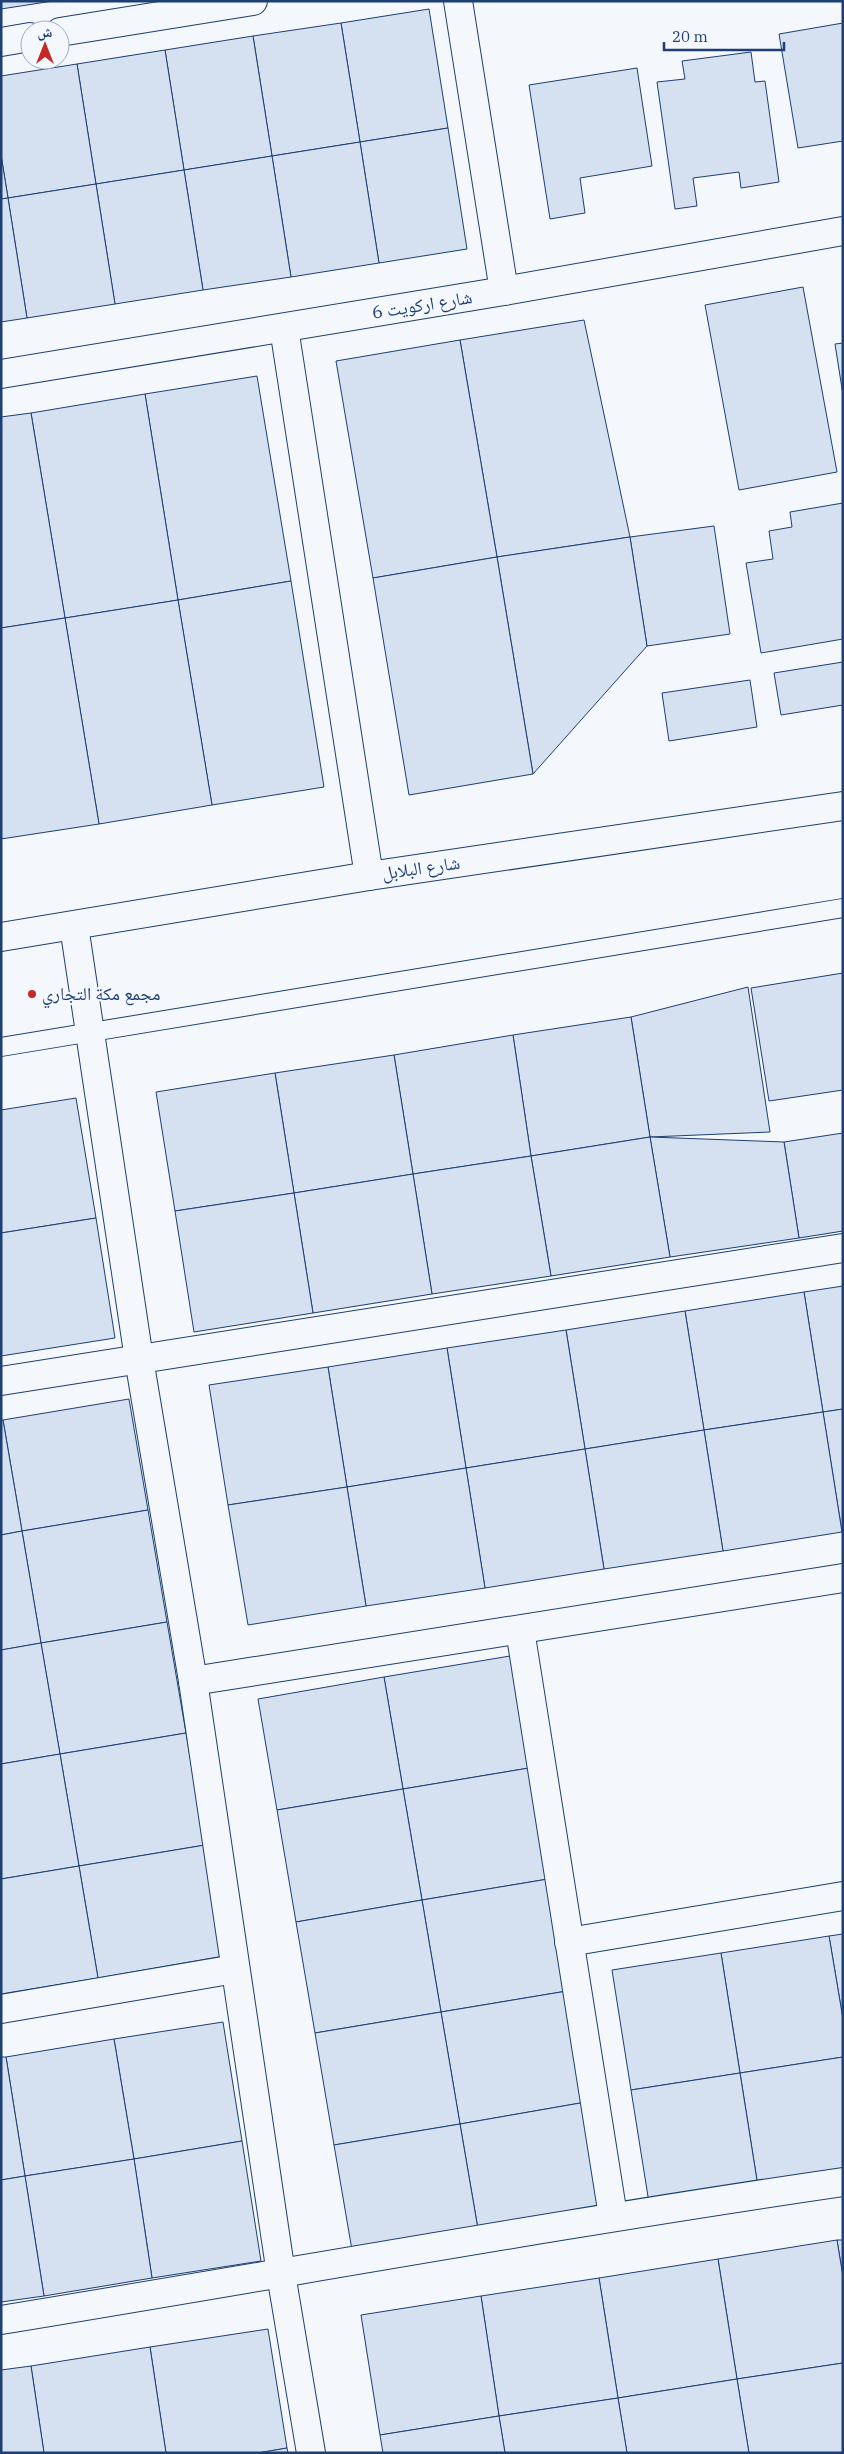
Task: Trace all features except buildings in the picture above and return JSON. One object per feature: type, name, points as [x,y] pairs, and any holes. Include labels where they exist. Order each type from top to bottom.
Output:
[{"type":"street","points":[[70,30],[253,1]]},
{"type":"street","points":[[458,1],[504,291]]},
{"type":"street","points":[[1,42],[20,39]]},
{"type":"street","name":"شارع اركويت 6","points":[[1,374],[504,291],[843,231]]},
{"type":"street","points":[[284,328],[369,876]]},
{"type":"street","name":"شارع البلابل","points":[[1,937],[369,876],[843,806]]},
{"type":"street","points":[[74,926],[140,1359],[193,1681],[281,2274],[311,2453]]},
{"type":"street","points":[[1,1382],[843,1248]]},
{"type":"street","points":[[193,1681],[843,1578]]},
{"type":"street","points":[[520,1630],[612,2216]]},
{"type":"street","points":[[569,1942],[843,1896]]},
{"type":"street","points":[[1,2008],[235,1969]]},
{"type":"street","points":[[1,2320],[281,2274],[612,2216],[843,2182]]},
{"type":"lane","points":[[1,1047],[843,908]]},
{"type":"place","name":"مجمع مكة التجاري","points":[[32,994]]}]
